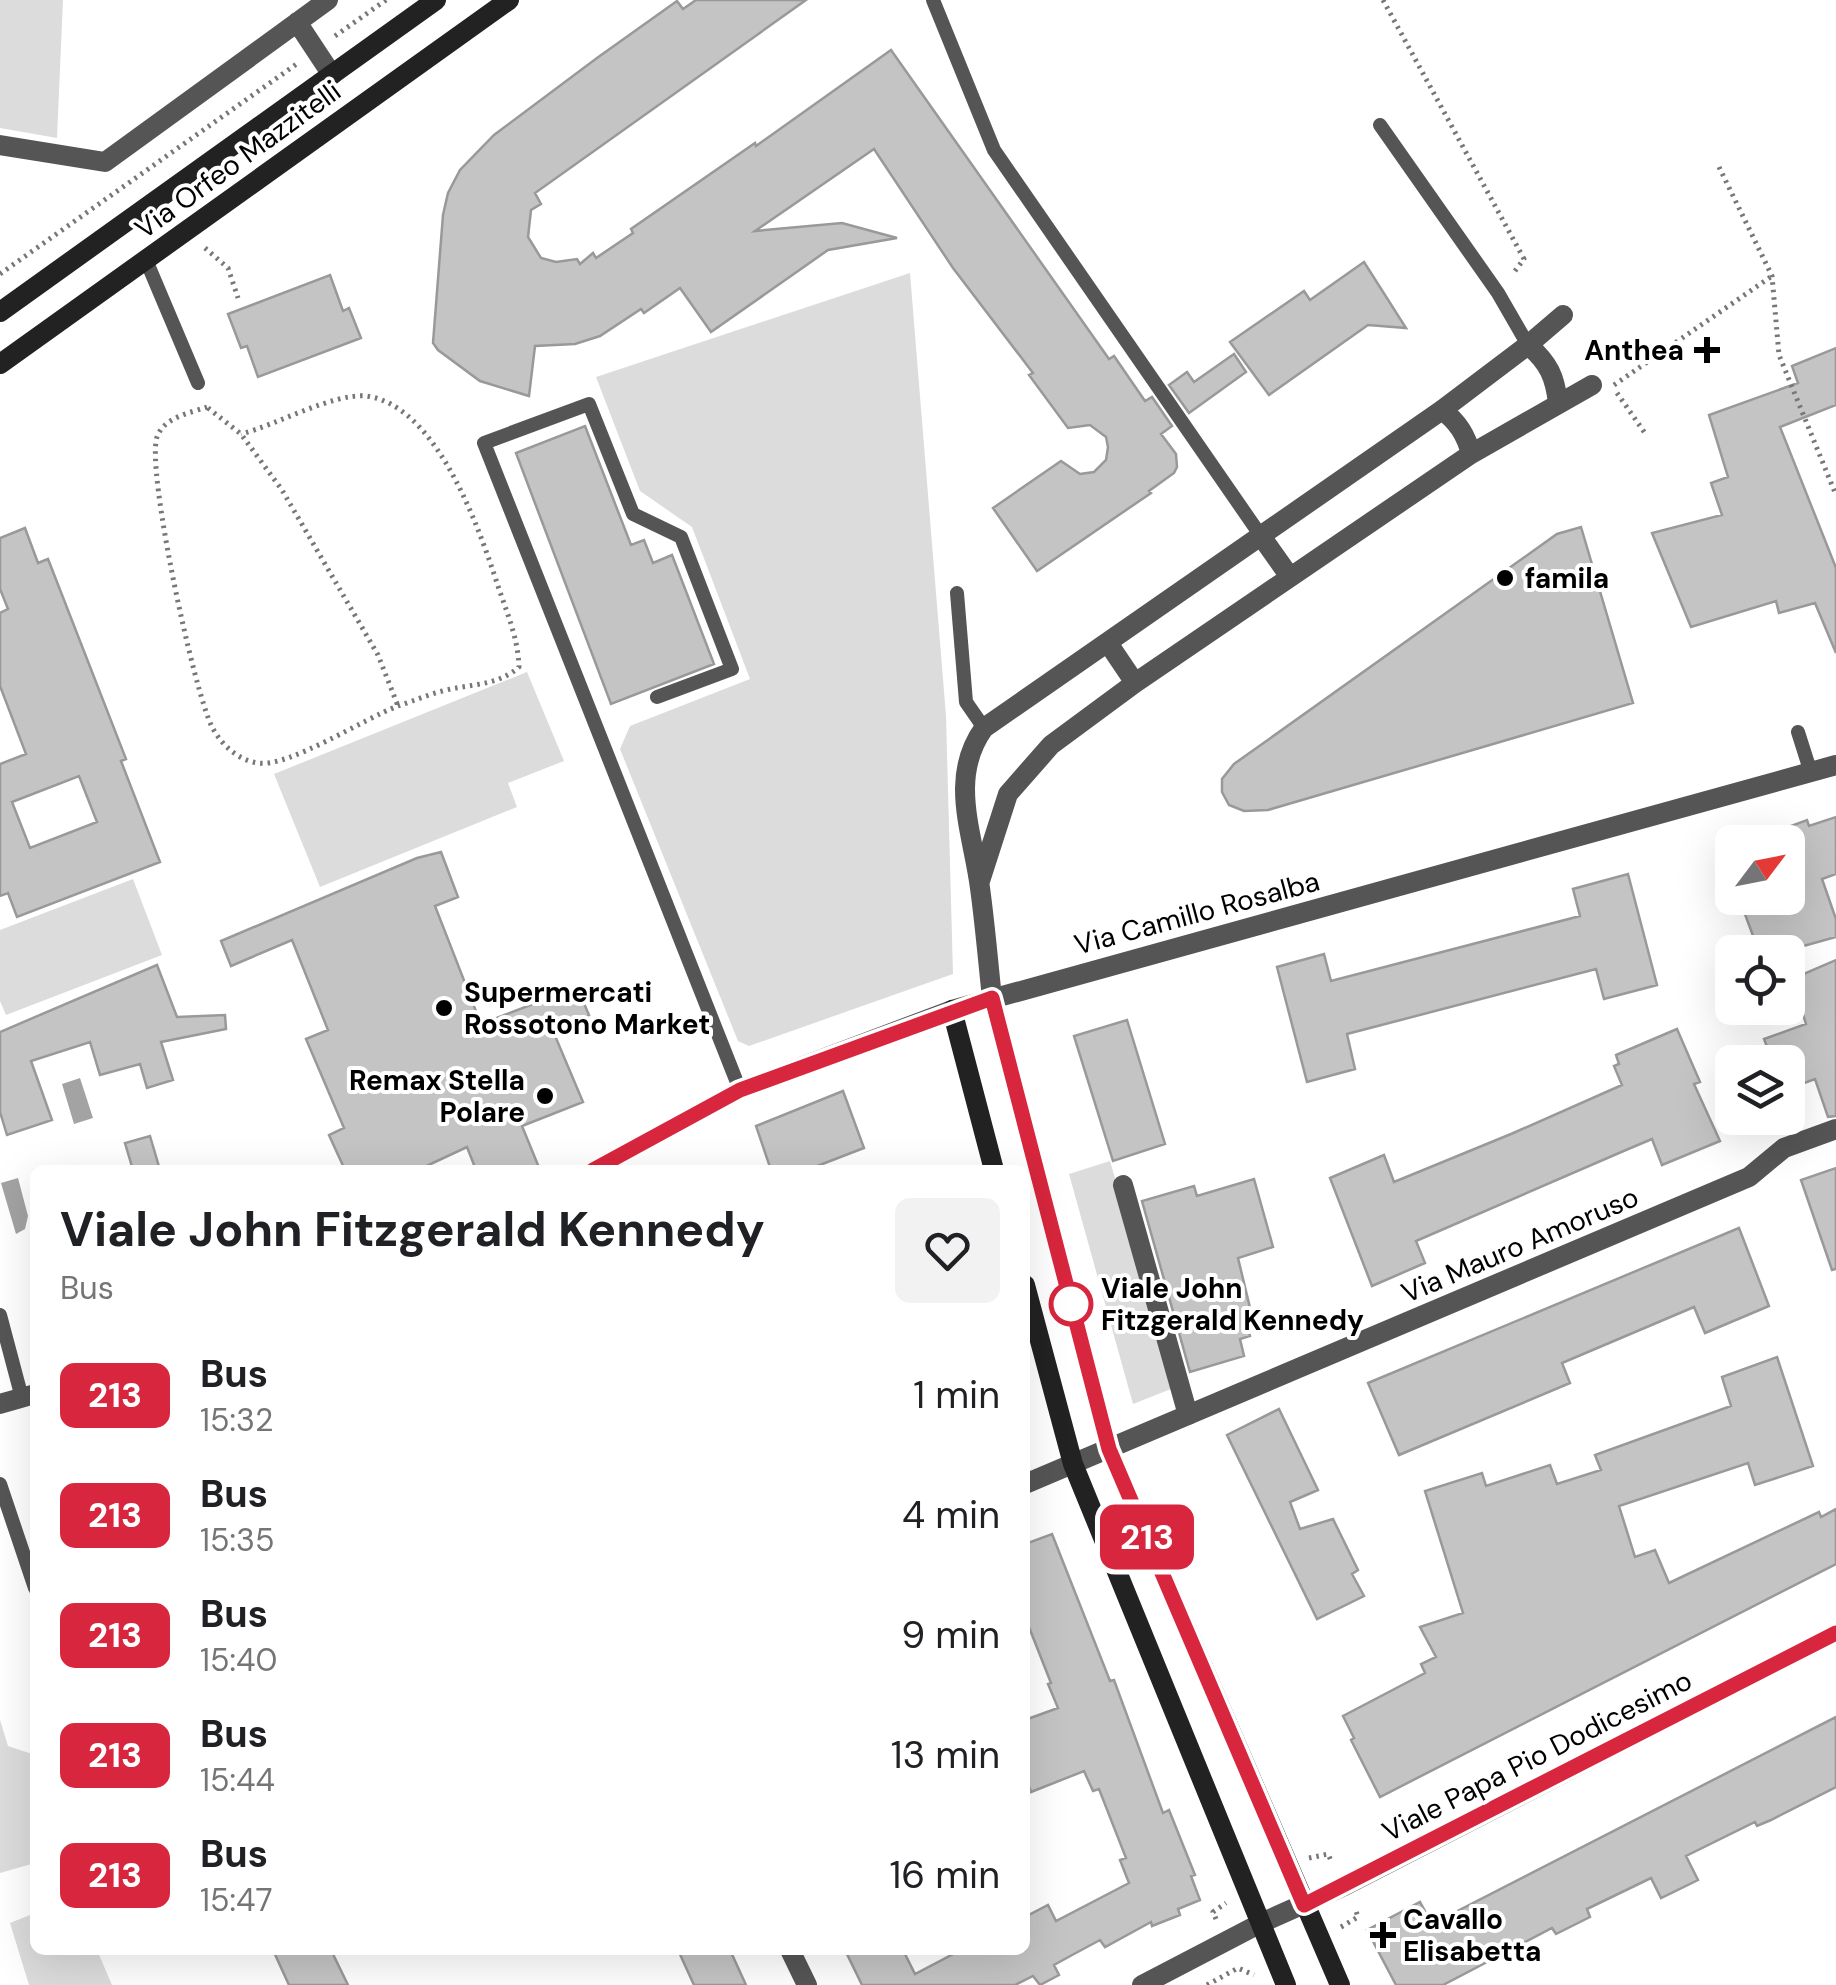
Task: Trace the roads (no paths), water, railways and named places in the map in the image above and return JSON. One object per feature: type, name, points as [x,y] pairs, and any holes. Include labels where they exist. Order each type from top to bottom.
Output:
[{"type":"main road","name":"Via Orfeo Mazzitelli","points":[[0,312],[436,0]]},
{"type":"main road","name":"Via Orfeo Mazzitelli","points":[[0,364],[509,0]]},
{"type":"main road","points":[[992,998],[1109,1449],[1340,1985]]},
{"type":"main road","points":[[952,1010],[993,1165]]},
{"type":"main road","points":[[1030,1304],[1073,1464],[1286,1985]]},
{"type":"street","points":[[0,145],[105,162],[328,0]]},
{"type":"street","points":[[298,22],[332,74]]},
{"type":"street","points":[[992,998],[980,883],[970,844],[963,782],[972,744],[984,728],[1442,410],[1563,315]]},
{"type":"street","points":[[1528,345],[1544,359],[1556,379],[1558,403]]},
{"type":"street","points":[[980,883],[1008,794],[1051,745],[1135,683],[1471,454],[1558,403],[1602,386]]},
{"type":"street","points":[[1442,410],[1466,437],[1471,454]]},
{"type":"street","points":[[1261,536],[1290,577]]},
{"type":"street","points":[[1108,643],[1135,683]]},
{"type":"street","name":"Via Camillo Rosalba","points":[[602,1165],[740,1090],[952,1010],[1836,766]]},
{"type":"street","name":"Via Mauro Amoruso","points":[[1030,1482],[1749,1177],[1784,1148],[1836,1129]]},
{"type":"street","points":[[1122,1185],[1188,1415]]},
{"type":"street","points":[[0,1404],[28,1396]]},
{"type":"street","name":"Viale Papa Pio Dodicesimo","points":[[1142,1985],[1836,1633]]},
{"type":"street","points":[[792,1955],[806,1985]]},
{"type":"lane","points":[[933,0],[994,150],[1261,536]]},
{"type":"lane","points":[[1380,125],[1498,293],[1528,345]]},
{"type":"lane","points":[[146,260],[198,383]]},
{"type":"lane","points":[[657,698],[732,669],[682,536],[633,514],[590,404],[484,443],[740,1090]]},
{"type":"lane","points":[[956,593],[966,702],[984,728]]},
{"type":"lane","points":[[1798,732],[1811,773]]},
{"type":"lane","points":[[0,1315],[28,1396]]},
{"type":"lane","points":[[0,1484],[30,1573]]},
{"type":"place","name":"Anthea","points":[[1707,350]]},
{"type":"place","name":"famila","points":[[1505,578]]},
{"type":"place","name":"Supermercati Rossotono Market","points":[[444,1008]]},
{"type":"place","name":"Remax Stella Polare","points":[[545,1096]]},
{"type":"place","name":"Viale John Fitzgerald Kennedy","points":[[1071,1304]]},
{"type":"place","name":"Cavallo Elisabetta","points":[[1383,1935]]}]
